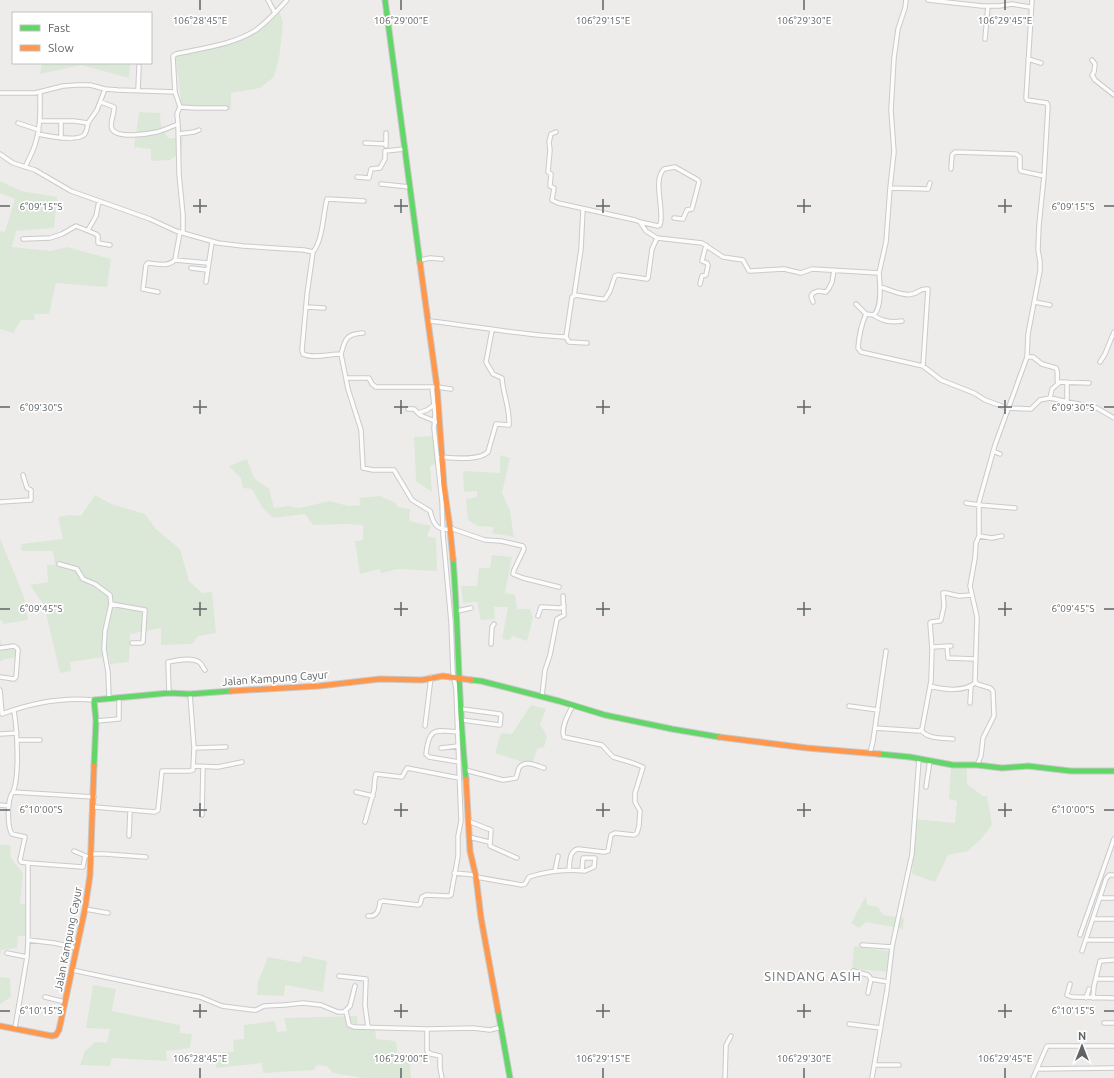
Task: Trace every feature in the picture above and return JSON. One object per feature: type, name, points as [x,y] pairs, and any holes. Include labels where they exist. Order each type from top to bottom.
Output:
[{"type":"street","points":[[268,0],[275,13]]},
{"type":"street","points":[[175,260],[182,233],[183,215],[179,174],[177,114],[180,107],[175,92],[174,56],[176,54],[214,46],[254,31],[275,13],[287,0]]},
{"type":"street","points":[[368,916],[375,915],[378,912],[380,902],[383,901],[418,905],[420,904],[422,898],[426,895],[451,895],[458,856],[460,821],[458,746],[462,720],[462,709],[457,678],[453,668],[446,505],[437,422],[429,321],[385,0]]},
{"type":"street","points":[[873,315],[877,312],[879,306],[880,273],[886,242],[894,152],[891,110],[893,72],[897,36],[906,0]]},
{"type":"street","points":[[928,0],[988,6],[1012,4],[1030,7]]},
{"type":"street","points":[[1012,4],[1014,0]]},
{"type":"street","points":[[975,683],[977,617],[971,595],[970,578],[975,558],[976,543],[979,536],[979,505],[993,451],[1007,408],[1015,393],[1028,357],[1028,334],[1040,271],[1038,250],[1039,225],[1044,176],[1048,106],[1047,103],[1027,100],[1026,98],[1030,7],[1032,0]]},
{"type":"street","points":[[985,39],[988,6]]},
{"type":"street","points":[[1028,59],[1041,63]]},
{"type":"street","points":[[1092,60],[1095,64],[1092,75],[1095,80],[1114,95]]},
{"type":"street","points":[[138,90],[139,66]]},
{"type":"street","points":[[0,93],[14,94],[40,92],[63,86],[77,85],[90,85],[105,89],[175,92]]},
{"type":"street","points":[[18,123],[38,132],[61,138],[77,138],[83,136],[86,132],[88,123],[101,102],[105,89]]},
{"type":"street","points":[[25,167],[36,143],[40,121],[40,92]]},
{"type":"street","points":[[101,102],[114,107],[111,126],[113,130],[120,134],[147,134],[178,124]]},
{"type":"street","points":[[180,107],[226,108]]},
{"type":"street","points":[[40,121],[88,123]]},
{"type":"street","points":[[61,121],[61,138]]},
{"type":"street","points":[[178,134],[199,130]]},
{"type":"street","points":[[556,132],[550,134],[548,142],[550,156],[548,172],[551,174],[550,186],[554,188],[552,200],[558,203],[658,226],[660,225],[662,216],[659,193],[661,173],[664,169],[675,167],[699,182],[692,209],[687,210],[683,219],[674,218]]},
{"type":"street","points":[[357,178],[368,178],[371,169],[380,168],[385,158],[386,133]]},
{"type":"street","points":[[365,143],[386,144]]},
{"type":"street","points":[[385,150],[405,149]]},
{"type":"street","points":[[951,169],[952,155],[955,152],[1016,154],[1020,157],[1021,171],[1044,176]]},
{"type":"street","points":[[0,154],[13,163],[34,170],[70,191],[114,208],[150,219],[182,233],[212,242],[313,252]]},
{"type":"street","points":[[890,188],[928,189],[930,183]]},
{"type":"street","points":[[380,184],[410,186]]},
{"type":"street","points":[[341,354],[313,356],[303,355],[302,350],[306,307],[313,252],[317,247],[327,199],[364,202]]},
{"type":"street","points":[[88,230],[96,216],[99,201]]},
{"type":"street","points":[[584,209],[581,249],[574,296],[570,304],[566,337],[569,342],[586,344]]},
{"type":"street","points":[[640,222],[646,231],[657,238],[702,243],[723,257],[743,260],[749,271],[784,269],[801,273],[812,269],[880,273]]},
{"type":"street","points":[[23,239],[50,238],[62,234],[76,226],[97,234],[98,243],[110,245]]},
{"type":"street","points":[[574,296],[605,298],[610,291],[615,276],[618,274],[647,279],[652,249],[657,238]]},
{"type":"street","points":[[206,282],[212,242]]},
{"type":"street","points":[[700,284],[702,276],[706,275],[708,266],[707,263],[702,261],[706,245]]},
{"type":"street","points":[[420,260],[430,258],[442,259]]},
{"type":"street","points":[[158,292],[143,289],[146,264],[165,265],[175,260],[208,263]]},
{"type":"street","points":[[191,268],[207,270]]},
{"type":"street","points":[[813,302],[811,296],[813,293],[818,291],[826,292],[829,288],[834,270]]},
{"type":"street","points":[[880,287],[888,288],[904,294],[912,294],[921,288],[928,289],[923,366]]},
{"type":"street","points":[[1035,302],[1050,305]]},
{"type":"street","points":[[856,304],[866,314],[873,315],[883,321],[894,322],[902,320]]},
{"type":"street","points":[[306,307],[324,308]]},
{"type":"street","points":[[866,314],[862,324],[858,348],[859,351],[923,366],[941,380],[974,392],[985,400],[1007,408],[1031,409],[1040,400],[1050,398],[1097,408],[1114,418]]},
{"type":"street","points":[[429,321],[461,324],[492,330],[566,337]]},
{"type":"street","points":[[441,457],[465,458],[485,454],[488,452],[496,424],[509,425],[509,410],[506,397],[502,391],[502,378],[493,374],[486,362],[492,330]]},
{"type":"street","points":[[1100,362],[1114,332]]},
{"type":"street","points":[[363,333],[353,333],[347,337],[341,354],[346,378],[361,430],[363,468],[373,470],[394,470],[412,500],[429,511],[438,528],[485,540],[501,541],[523,546],[524,549],[513,574],[529,580],[558,587]]},
{"type":"street","points":[[1028,357],[1033,358],[1042,364],[1056,368],[1056,378],[1058,384]]},
{"type":"street","points":[[346,378],[369,378],[372,384],[376,387],[434,387],[451,389]]},
{"type":"street","points":[[1050,398],[1052,389],[1060,382],[1089,383]]},
{"type":"street","points":[[1067,382],[1067,401]]},
{"type":"street","points":[[434,387],[434,405],[437,422],[434,428],[442,502],[457,612],[457,678],[460,732],[467,790],[470,851],[476,876],[498,1028],[510,1078]]},
{"type":"street","points":[[418,412],[426,410],[434,405]]},
{"type":"street","points":[[408,409],[414,409],[437,422]]},
{"type":"street","points":[[993,451],[1000,454]]},
{"type":"street","points":[[0,502],[31,500],[31,490],[27,488],[23,475]]},
{"type":"street","points":[[966,503],[1014,508]]},
{"type":"street","points":[[979,536],[988,538],[1002,536]]},
{"type":"street","points":[[59,564],[77,569],[83,579],[95,584],[110,594],[111,604],[104,643],[105,659],[109,679],[109,698]]},
{"type":"street","points":[[921,730],[932,670],[930,623],[941,620],[944,606],[943,593],[960,596],[971,595]]},
{"type":"street","points":[[542,696],[545,670],[550,655],[557,619],[564,616],[564,596]]},
{"type":"street","points":[[111,604],[145,610],[143,642],[132,643]]},
{"type":"street","points":[[538,616],[541,607],[560,608],[564,606]]},
{"type":"street","points":[[457,612],[471,608]]},
{"type":"street","points":[[491,644],[492,627],[494,624]]},
{"type":"street","points":[[0,648],[16,646],[18,655],[16,678],[0,677]]},
{"type":"street","points":[[932,646],[949,646],[948,658],[976,659]]},
{"type":"street","points":[[870,753],[878,710],[886,651]]},
{"type":"street","points":[[169,693],[168,662],[185,660],[196,661],[201,663],[205,670]]},
{"type":"street","name":"Jalan Kampung Cayur","points":[[1,714],[47,702],[75,699],[94,700],[169,693],[190,694],[319,686],[380,679],[419,680],[442,676],[474,679],[542,696],[605,715],[699,734],[807,748],[919,758],[953,765],[977,765],[1002,768],[1028,766],[1071,771],[1114,771]]},
{"type":"street","points":[[425,726],[431,677]]},
{"type":"street","points":[[930,686],[947,689],[971,686],[975,683]]},
{"type":"street","points":[[975,683],[992,689],[994,698],[994,716],[983,738],[981,756],[977,765]]},
{"type":"street","points":[[970,702],[971,686]]},
{"type":"street","points":[[0,690],[1,714]]},
{"type":"street","points":[[94,807],[130,811],[157,811],[162,771],[193,770],[194,748],[190,694]]},
{"type":"street","points":[[96,721],[119,719],[119,697]]},
{"type":"street","name":"Jalan Kampung Cayur","points":[[15,1028],[52,1036],[56,1035],[59,1030],[85,909],[92,855],[96,721],[94,700]]},
{"type":"street","points":[[569,870],[572,853],[575,850],[608,851],[611,835],[615,833],[634,835],[638,833],[640,826],[640,811],[636,802],[635,792],[643,767],[633,762],[613,757],[602,745],[564,736],[564,724],[573,705]]},
{"type":"street","points":[[850,706],[878,710]]},
{"type":"street","points":[[462,709],[501,715],[499,726],[462,720]]},
{"type":"street","points":[[14,711],[17,740],[16,783],[10,796],[10,832],[14,836],[25,837],[20,860],[21,862],[28,863],[84,867],[85,856]]},
{"type":"street","points":[[875,728],[921,730],[925,735],[953,739]]},
{"type":"street","points":[[459,762],[429,756],[426,754],[430,738],[434,732],[441,730],[460,732]]},
{"type":"street","points":[[0,734],[16,732]]},
{"type":"street","points":[[17,740],[40,740]]},
{"type":"street","points":[[441,748],[458,746]]},
{"type":"street","points":[[194,748],[226,747]]},
{"type":"street","points":[[872,1078],[888,982],[892,947],[912,854],[919,758]]},
{"type":"street","points":[[926,787],[930,760]]},
{"type":"street","points":[[194,766],[218,767],[242,762]]},
{"type":"street","points":[[464,770],[506,780],[516,778],[519,769],[525,764],[533,764],[544,768]]},
{"type":"street","points":[[202,815],[203,767]]},
{"type":"street","points":[[365,822],[373,796],[376,774],[402,777],[408,768],[459,778]]},
{"type":"street","points":[[13,792],[94,797]]},
{"type":"street","points":[[356,792],[373,796]]},
{"type":"street","points":[[0,805],[9,806]]},
{"type":"street","points":[[129,836],[130,811]]},
{"type":"street","points":[[468,821],[491,830],[489,842],[490,846],[517,858]]},
{"type":"street","points":[[469,837],[489,842]]},
{"type":"street","points":[[1080,935],[1114,838]]},
{"type":"street","points":[[74,851],[85,856],[105,854],[146,858]]},
{"type":"street","points":[[555,871],[558,856]]},
{"type":"street","points":[[454,873],[522,885],[525,884],[529,877],[541,873],[569,870],[582,870],[590,870],[594,867],[595,858],[583,858],[582,870]]},
{"type":"street","points":[[0,1026],[15,1028],[27,957],[28,863]]},
{"type":"street","points":[[1082,952],[1106,879],[1109,875],[1114,875]]},
{"type":"street","points":[[1100,898],[1114,898]]},
{"type":"street","points":[[85,909],[108,913]]},
{"type":"street","points":[[1093,919],[1114,919]]},
{"type":"street","points":[[28,940],[44,941],[77,948]]},
{"type":"street","points":[[1086,940],[1114,940]]},
{"type":"street","points":[[862,946],[892,947]]},
{"type":"street","points":[[7,953],[27,957]]},
{"type":"street","points":[[1093,998],[1100,961],[1114,960]]},
{"type":"street","points":[[72,970],[200,997],[222,1006],[256,1010],[264,1006],[277,1006],[303,1002],[325,1006],[338,1012],[346,1011]]},
{"type":"street","points":[[853,971],[868,975],[871,979],[888,982]]},
{"type":"street","points":[[339,976],[366,979],[365,1005],[368,1027]]},
{"type":"street","points":[[868,993],[871,979]]},
{"type":"street","points":[[1096,979],[1114,979]]},
{"type":"street","points":[[1070,984],[1067,995],[1076,998],[1114,998]]},
{"type":"street","points":[[355,986],[351,1002],[346,1011],[350,1025],[427,1029],[476,1028],[490,1030],[498,1028]]},
{"type":"street","points":[[1086,998],[1089,989]]},
{"type":"street","points":[[46,998],[65,1002]]},
{"type":"street","points":[[1104,1023],[1114,1023]]},
{"type":"street","points":[[849,1024],[880,1028]]},
{"type":"street","points":[[427,1029],[427,1051],[431,1054],[440,1056],[442,1078]]},
{"type":"street","points":[[725,1078],[726,1045],[731,1036]]},
{"type":"street","points":[[1033,1078],[1047,1046],[1114,1046]]},
{"type":"street","points":[[874,1065],[899,1065]]},
{"type":"street","points":[[1037,1069],[1114,1068]]},
{"type":"green space","points":[[278,8],[283,22],[279,59],[274,77],[260,88],[231,93],[231,110],[182,108],[175,52],[199,47],[219,47],[257,32],[267,17]]},
{"type":"green space","points":[[42,64],[130,64],[129,78],[81,65],[40,74]]},
{"type":"green space","points":[[139,112],[160,113],[161,125],[168,138],[183,138],[181,153],[170,160],[151,161],[151,149],[134,147]]},
{"type":"green space","points":[[0,181],[21,191],[57,197],[54,228],[16,231],[12,247],[51,251],[67,247],[111,259],[107,287],[56,283],[49,314],[34,314],[35,320],[21,320],[13,333],[0,329],[0,231],[5,232],[15,199],[0,193]]},
{"type":"green space","points":[[437,436],[438,463],[430,466],[432,492],[416,481],[414,437]]},
{"type":"green space","points":[[500,455],[510,458],[502,493],[510,511],[514,537],[492,533],[494,527],[478,526],[468,520],[466,499],[477,497],[477,491],[464,492],[463,471],[500,473]]},
{"type":"green space","points":[[247,459],[254,478],[269,489],[274,508],[288,506],[299,508],[330,501],[348,506],[361,505],[359,498],[380,496],[396,503],[397,507],[410,509],[409,521],[431,526],[427,536],[436,538],[437,571],[398,569],[382,573],[379,569],[360,574],[355,541],[363,540],[363,525],[313,525],[305,514],[273,518],[262,507],[252,489],[243,488],[241,478],[229,466]]},
{"type":"green space","points":[[95,495],[111,504],[145,514],[156,529],[180,549],[189,581],[202,593],[212,592],[216,633],[198,636],[192,644],[161,645],[161,628],[130,634],[129,662],[110,664],[109,656],[70,662],[71,671],[60,673],[44,605],[30,585],[48,582],[47,565],[55,565],[53,551],[22,551],[21,544],[63,539],[58,517],[69,515],[81,516]]},
{"type":"green space","points":[[0,538],[24,597],[28,620],[3,624],[2,620],[0,620]]},
{"type":"green space","points":[[492,555],[512,557],[505,593],[515,595],[517,609],[530,609],[533,618],[527,641],[512,636],[509,640],[502,639],[508,607],[494,607],[495,619],[481,620],[477,602],[463,603],[461,586],[477,586],[479,568],[490,568]]},
{"type":"green space","points":[[0,637],[2,647],[18,647],[20,656],[2,660],[0,662]]},
{"type":"green space","points":[[531,705],[546,709],[540,724],[547,736],[544,747],[537,749],[532,765],[495,753],[501,733],[512,734]]},
{"type":"green space","points":[[967,767],[967,784],[983,796],[987,796],[992,825],[982,838],[968,851],[948,855],[935,882],[912,874],[915,819],[955,823],[957,801],[949,799],[951,768]]},
{"type":"green space","points":[[0,845],[10,845],[11,858],[23,873],[20,904],[30,905],[27,927],[28,936],[18,936],[17,948],[1,950],[0,958]]},
{"type":"green space","points":[[866,896],[867,905],[878,907],[883,915],[904,918],[903,929],[866,922],[859,928],[851,923]]},
{"type":"green space","points":[[854,946],[894,952],[892,972],[852,969]]},
{"type":"green space","points":[[303,956],[327,961],[323,992],[285,985],[284,996],[257,995],[258,982],[268,957],[300,963]]},
{"type":"green space","points":[[0,977],[10,978],[11,997],[0,1004]]},
{"type":"green space","points":[[93,985],[116,989],[112,1011],[180,1025],[180,1033],[192,1034],[190,1048],[166,1051],[167,1061],[112,1058],[110,1066],[80,1065],[85,1051],[95,1042],[107,1043],[110,1029],[86,1028]]},
{"type":"green space","points":[[357,1016],[358,1027],[375,1029],[376,1039],[396,1041],[398,1058],[410,1064],[411,1078],[363,1078],[333,1073],[327,1066],[317,1065],[314,1070],[263,1073],[262,1063],[216,1068],[217,1053],[234,1052],[233,1040],[244,1039],[244,1025],[275,1021],[277,1032],[287,1031],[284,1018]]},
{"type":"traffic: fast","points":[[385,0],[420,263]]},
{"type":"traffic: fast","points":[[453,559],[461,724],[466,779]]},
{"type":"traffic: fast","points":[[471,680],[481,681],[559,701],[605,715],[719,737]]},
{"type":"traffic: fast","points":[[94,766],[96,721],[94,700],[169,693],[190,694],[231,691]]},
{"type":"traffic: fast","points":[[879,754],[910,757],[953,765],[977,765],[1002,768],[1028,766],[1071,771],[1114,771]]},
{"type":"traffic: fast","points":[[498,1011],[510,1078]]},
{"type":"traffic: slow","points":[[420,263],[437,387],[444,486],[453,559]]},
{"type":"traffic: slow","points":[[231,691],[319,686],[380,679],[422,680],[443,676],[471,680]]},
{"type":"traffic: slow","points":[[719,737],[807,748],[879,754]]},
{"type":"traffic: slow","points":[[0,1026],[52,1036],[56,1035],[59,1030],[85,909],[90,875],[94,766]]},
{"type":"traffic: slow","points":[[466,779],[470,851],[476,877],[481,918],[498,1011]]},
{"type":"district","name":"SINDANG ASIH","points":[[813,976]]}]
